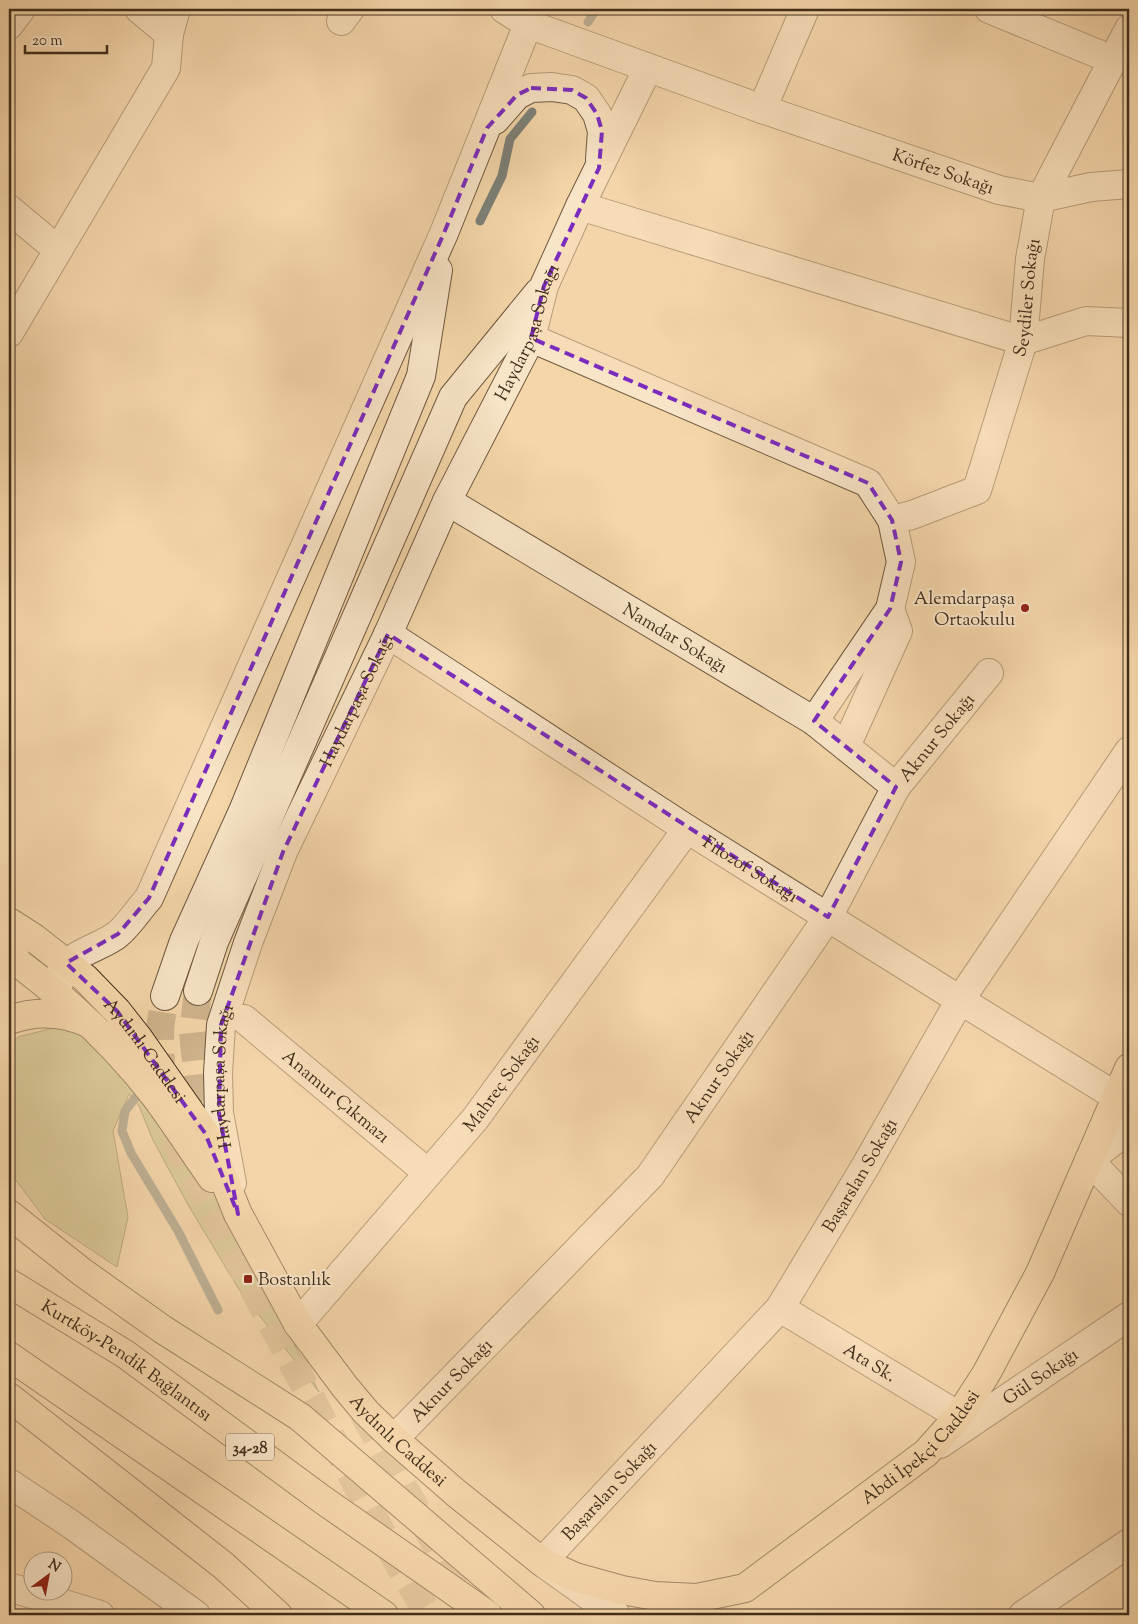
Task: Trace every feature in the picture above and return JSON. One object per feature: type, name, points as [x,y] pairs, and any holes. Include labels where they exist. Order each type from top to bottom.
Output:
[{"type":"main road","name":"Aydınlı Caddesi","points":[[12,928],[34,938],[102,994],[139,1039],[205,1133],[238,1214],[298,1324],[345,1387],[366,1412],[394,1439],[456,1493],[542,1562]]},
{"type":"main road","points":[[10,960],[12,928]]},
{"type":"main road","name":"Aydınlı Caddesi","points":[[10,960],[59,995],[119,1054],[154,1095],[238,1214]]},
{"type":"main road","points":[[9,1020],[31,1014],[58,1013],[69,1015],[90,1024]]},
{"type":"main road","name":"Abdi İpekçi Caddesi","points":[[542,1562],[575,1577],[622,1590],[654,1596],[697,1598],[745,1588],[926,1453],[960,1416],[986,1374],[1040,1273],[1129,1068]]},
{"type":"main road","points":[[9,1214],[82,1272],[162,1330],[300,1417],[531,1615]]},
{"type":"main road","name":"Kurtköy-Pendik Bağlantısı","points":[[9,1283],[125,1354],[322,1500],[488,1615]]},
{"type":"main road","points":[[9,1356],[384,1615]]},
{"type":"main road","points":[[9,1397],[287,1615]]},
{"type":"main road","points":[[224,1566],[278,1615]]},
{"type":"main road","points":[[719,1615],[745,1588]]},
{"type":"street","points":[[9,25],[21,9]]},
{"type":"street","points":[[9,333],[166,68],[173,21],[139,9]]},
{"type":"street","name":"Körfez Sokağı","points":[[504,9],[528,24],[648,68],[999,190],[1042,198],[1091,187],[1129,184]]},
{"type":"street","points":[[762,109],[805,9]]},
{"type":"street","points":[[989,9],[1113,60]]},
{"type":"street","points":[[59,995],[58,977],[66,963],[118,934],[149,898],[444,234],[528,24]]},
{"type":"street","name":"Seydiler Sokağı","points":[[892,520],[912,516],[978,490],[1023,341],[1030,259],[1042,198],[1129,29]]},
{"type":"street","name":"Haydarpaşa Sokağı","points":[[238,1214],[219,1113],[218,1074],[221,1026],[248,943],[283,852],[388,634],[447,501],[531,338],[544,286],[580,206],[648,68]]},
{"type":"street","points":[[487,128],[517,95],[531,88],[552,87],[572,90],[586,98],[597,114],[602,131],[599,168]]},
{"type":"street","points":[[580,206],[1023,341],[1086,321],[1129,323]]},
{"type":"street","points":[[9,209],[58,250]]},
{"type":"street","points":[[166,996],[184,941],[243,811],[421,376],[444,234]]},
{"type":"street","points":[[198,991],[214,942],[453,397],[544,286]]},
{"type":"street","points":[[531,338],[868,483],[892,520],[901,562],[890,609],[814,721]]},
{"type":"street","name":"Namdar Sokağı","points":[[447,501],[814,721],[896,787]]},
{"type":"street","points":[[846,746],[898,631],[890,609]]},
{"type":"street","name":"Filozof Sokağı","points":[[388,634],[687,828],[1117,1097]]},
{"type":"street","name":"Aknur Sokağı","points":[[394,1439],[650,1176],[828,917],[896,787],[989,674]]},
{"type":"street","name":"Başarslan Sokağı","points":[[542,1562],[780,1308],[865,1166],[960,1000],[1129,751]]},
{"type":"street","name":"Mahreç Sokağı","points":[[298,1324],[474,1119],[687,828]]},
{"type":"street","name":"Anamur Çıkmazı","points":[[244,1019],[428,1173]]},
{"type":"street","points":[[1129,1130],[1089,1160],[1129,1202]]},
{"type":"street","name":"Ata Sk.","points":[[780,1308],[960,1416]]},
{"type":"street","name":"Gül Sokağı","points":[[926,1453],[1129,1316]]},
{"type":"street","points":[[9,1483],[72,1525],[196,1615]]},
{"type":"street","points":[[1023,1615],[1129,1542]]},
{"type":"street","name":"Aydınlı Caddesi","points":[[542,1562],[616,1615]]},
{"type":"street","points":[[9,1588],[100,1615]]},
{"type":"highlighted area","points":[[531,88],[572,90],[586,98],[597,114],[602,131],[599,168],[544,286],[531,338],[868,483],[892,520],[901,562],[890,609],[814,721],[896,787],[828,917],[388,634],[283,852],[221,1025],[219,1113],[238,1214],[205,1133],[117,1011],[66,963],[118,934],[149,898],[444,233],[487,128],[517,95]]},
{"type":"shaded area","points":[[61,1026],[95,1034],[207,1176],[319,1392],[238,1288],[187,1203],[153,1140],[139,1106],[129,1094],[113,1131],[128,1217],[117,1267],[45,1219],[9,1171],[9,1047],[18,1037]]},
{"type":"waterway","points":[[588,22],[596,9]]},
{"type":"waterway","points":[[480,221],[502,176],[510,139],[532,112]]},
{"type":"waterway","points":[[135,1098],[125,1111],[122,1131],[131,1153],[178,1231],[218,1310]]},
{"type":"tunnel","points":[[198,991],[193,1032],[199,1090],[219,1141]]},
{"type":"tunnel","points":[[161,1082],[160,1028],[165,996]]},
{"type":"tunnel","points":[[174,1138],[400,1567],[429,1615]]},
{"type":"tunnel","points":[[363,1413],[469,1605]]},
{"type":"place","name":"Alemdarpaşa Ortaokulu","points":[[1025,608]]},
{"type":"place","name":"Bostanlık","points":[[248,1279]]}]
